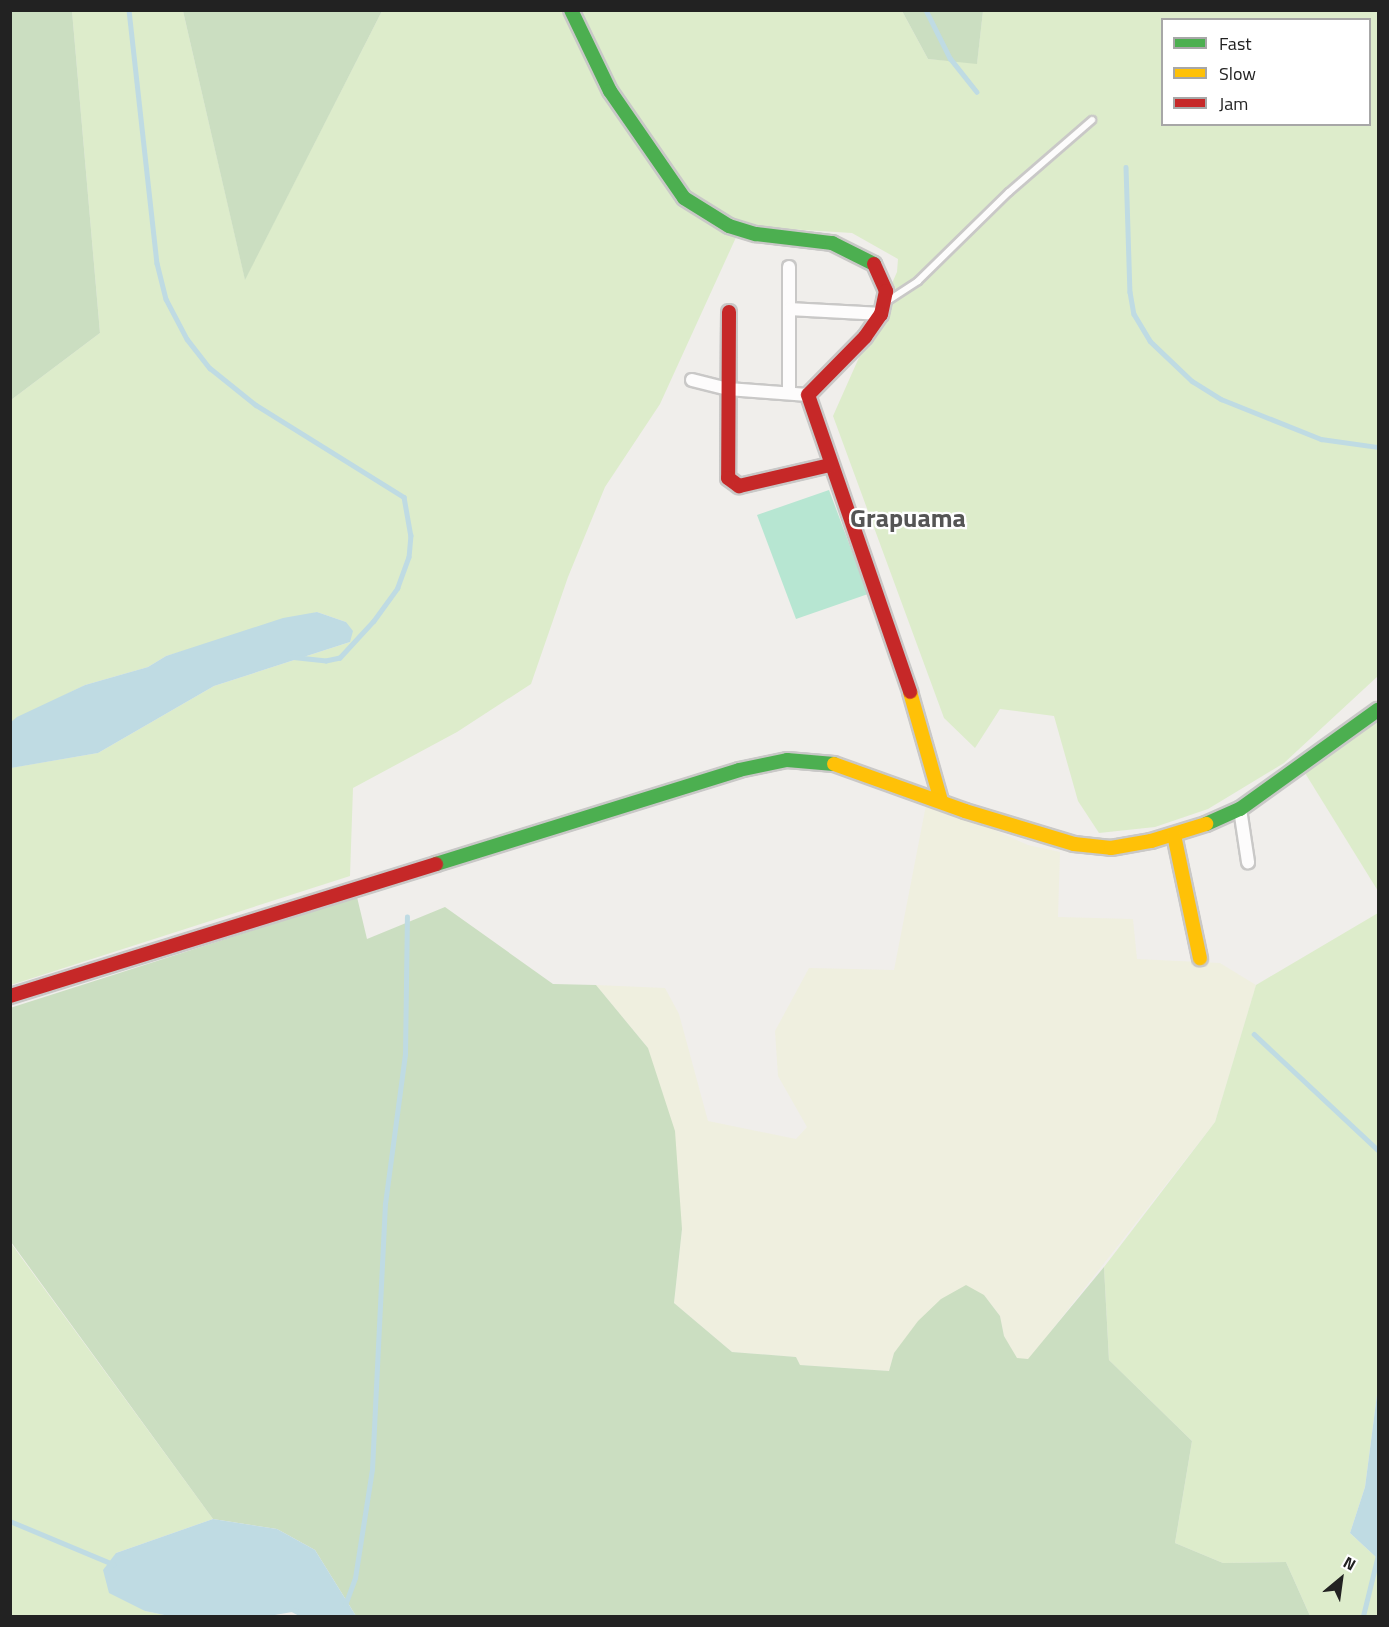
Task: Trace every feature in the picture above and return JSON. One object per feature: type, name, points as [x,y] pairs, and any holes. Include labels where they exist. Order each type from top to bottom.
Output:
[{"type":"street","points":[[571,10],[610,91],[684,198],[729,226],[756,234],[803,237],[852,249],[878,267],[883,308],[865,337],[823,375],[808,395]]},
{"type":"street","points":[[789,267],[789,392]]},
{"type":"street","points":[[790,309],[883,308]]},
{"type":"street","points":[[729,312],[726,466],[734,484],[739,486],[830,465]]},
{"type":"street","points":[[692,380],[728,389],[808,395]]},
{"type":"street","points":[[808,395],[830,465],[856,528],[927,742],[941,801]]},
{"type":"street","points":[[10,996],[739,770],[787,760],[817,760],[854,769],[941,801],[1074,844],[1111,848],[1174,835],[1240,809],[1378,710]]},
{"type":"street","points":[[1240,809],[1248,862]]},
{"type":"street","points":[[1174,835],[1200,958]]},
{"type":"lane","points":[[883,308],[918,281],[1009,192],[1092,120]]},
{"type":"green space","points":[[11,10],[72,11],[100,333],[11,400]]},
{"type":"green space","points":[[72,11],[183,11],[245,279],[382,11],[902,11],[928,59],[977,63],[983,11],[1378,11],[1378,676],[1284,763],[1208,809],[1155,827],[1099,833],[1078,801],[1054,716],[1000,709],[975,748],[944,718],[833,416],[897,272],[898,259],[852,233],[788,229],[738,233],[660,404],[605,487],[568,577],[531,684],[457,732],[353,788],[350,876],[11,985],[10,768],[98,753],[214,686],[350,642],[346,622],[317,612],[166,656],[148,667],[85,685],[11,722],[11,400],[100,333]]},
{"type":"green space","points":[[183,11],[382,11],[245,280]]},
{"type":"green space","points":[[902,11],[983,11],[977,64],[928,59]]},
{"type":"green space","points":[[829,490],[868,594],[796,619],[757,515]]},
{"type":"green space","points":[[1378,705],[1378,891],[1305,773]]},
{"type":"green space","points":[[927,800],[1028,845],[1060,852],[1058,917],[1133,919],[1137,959],[1220,963],[1256,985],[1215,1122],[1029,1359],[1017,1359],[1004,1336],[1000,1316],[984,1295],[894,1353],[889,1371],[800,1365],[796,1357],[732,1352],[674,1303],[682,1229],[648,1048],[596,985],[665,988],[679,1014],[708,1121],[796,1139],[807,1127],[778,1076],[775,1031],[809,968],[894,970]]},
{"type":"green space","points":[[357,897],[367,939],[445,907],[553,984],[596,985],[648,1048],[675,1131],[682,1229],[674,1303],[732,1352],[796,1357],[800,1365],[889,1371],[894,1353],[918,1321],[941,1299],[966,1285],[984,1295],[1000,1316],[1004,1336],[1017,1358],[1028,1359],[1104,1267],[1109,1360],[1192,1441],[1175,1543],[1223,1563],[1286,1562],[1310,1616],[356,1616],[315,1550],[277,1529],[213,1519],[11,1242],[10,1008]]},
{"type":"green space","points":[[1378,913],[1378,1387],[1365,1487],[1350,1533],[1378,1559],[1378,1616],[1310,1616],[1286,1562],[1223,1563],[1175,1543],[1192,1441],[1109,1360],[1104,1267],[1215,1122],[1256,985]]},
{"type":"green space","points":[[10,1242],[213,1519],[116,1553],[145,1611],[169,1616],[11,1616]]},
{"type":"water","points":[[317,612],[346,622],[353,631],[350,642],[214,686],[98,753],[11,768],[11,722],[17,717],[85,685],[148,667],[166,656],[283,618]]},
{"type":"water","points":[[1378,1387],[1378,1559],[1350,1533],[1365,1487]]},
{"type":"water","points":[[213,1519],[277,1529],[315,1550],[356,1616],[304,1616],[298,1611],[269,1616],[169,1616],[145,1611],[109,1593],[103,1570],[116,1553]]},
{"type":"waterway","points":[[129,10],[157,263],[166,299],[187,339],[210,368],[256,405],[404,497],[411,535],[409,557],[398,588],[374,621],[340,658],[326,661],[289,657]]},
{"type":"waterway","points":[[926,10],[950,58],[977,92]]},
{"type":"waterway","points":[[1126,167],[1130,292],[1134,314],[1150,341],[1192,381],[1221,399],[1321,439],[1378,447]]},
{"type":"waterway","points":[[341,1616],[355,1578],[372,1469],[385,1204],[405,1055],[407,917]]},
{"type":"waterway","points":[[1254,1034],[1378,1150]]},
{"type":"waterway","points":[[10,1521],[113,1564]]},
{"type":"waterway","points":[[1363,1616],[1378,1555]]},
{"type":"waterway","points":[[292,1609],[306,1616]]},
{"type":"traffic: fast","points":[[571,10],[610,91],[684,198],[729,226],[756,234],[832,243],[874,264]]},
{"type":"traffic: fast","points":[[1206,824],[1240,809],[1378,710]]},
{"type":"traffic: fast","points":[[436,864],[739,770],[787,760],[834,764]]},
{"type":"traffic: slow","points":[[910,692],[941,801]]},
{"type":"traffic: slow","points":[[834,764],[965,811],[1074,844],[1111,848],[1151,841],[1206,824]]},
{"type":"traffic: slow","points":[[1174,835],[1200,958]]},
{"type":"traffic: jam","points":[[874,264],[886,291],[881,314],[865,337],[808,395],[910,692]]},
{"type":"traffic: jam","points":[[729,312],[728,478],[739,486],[830,465]]},
{"type":"traffic: jam","points":[[10,996],[436,864]]},
{"type":"district","name":"Grapuama","points":[[908,518]]}]
